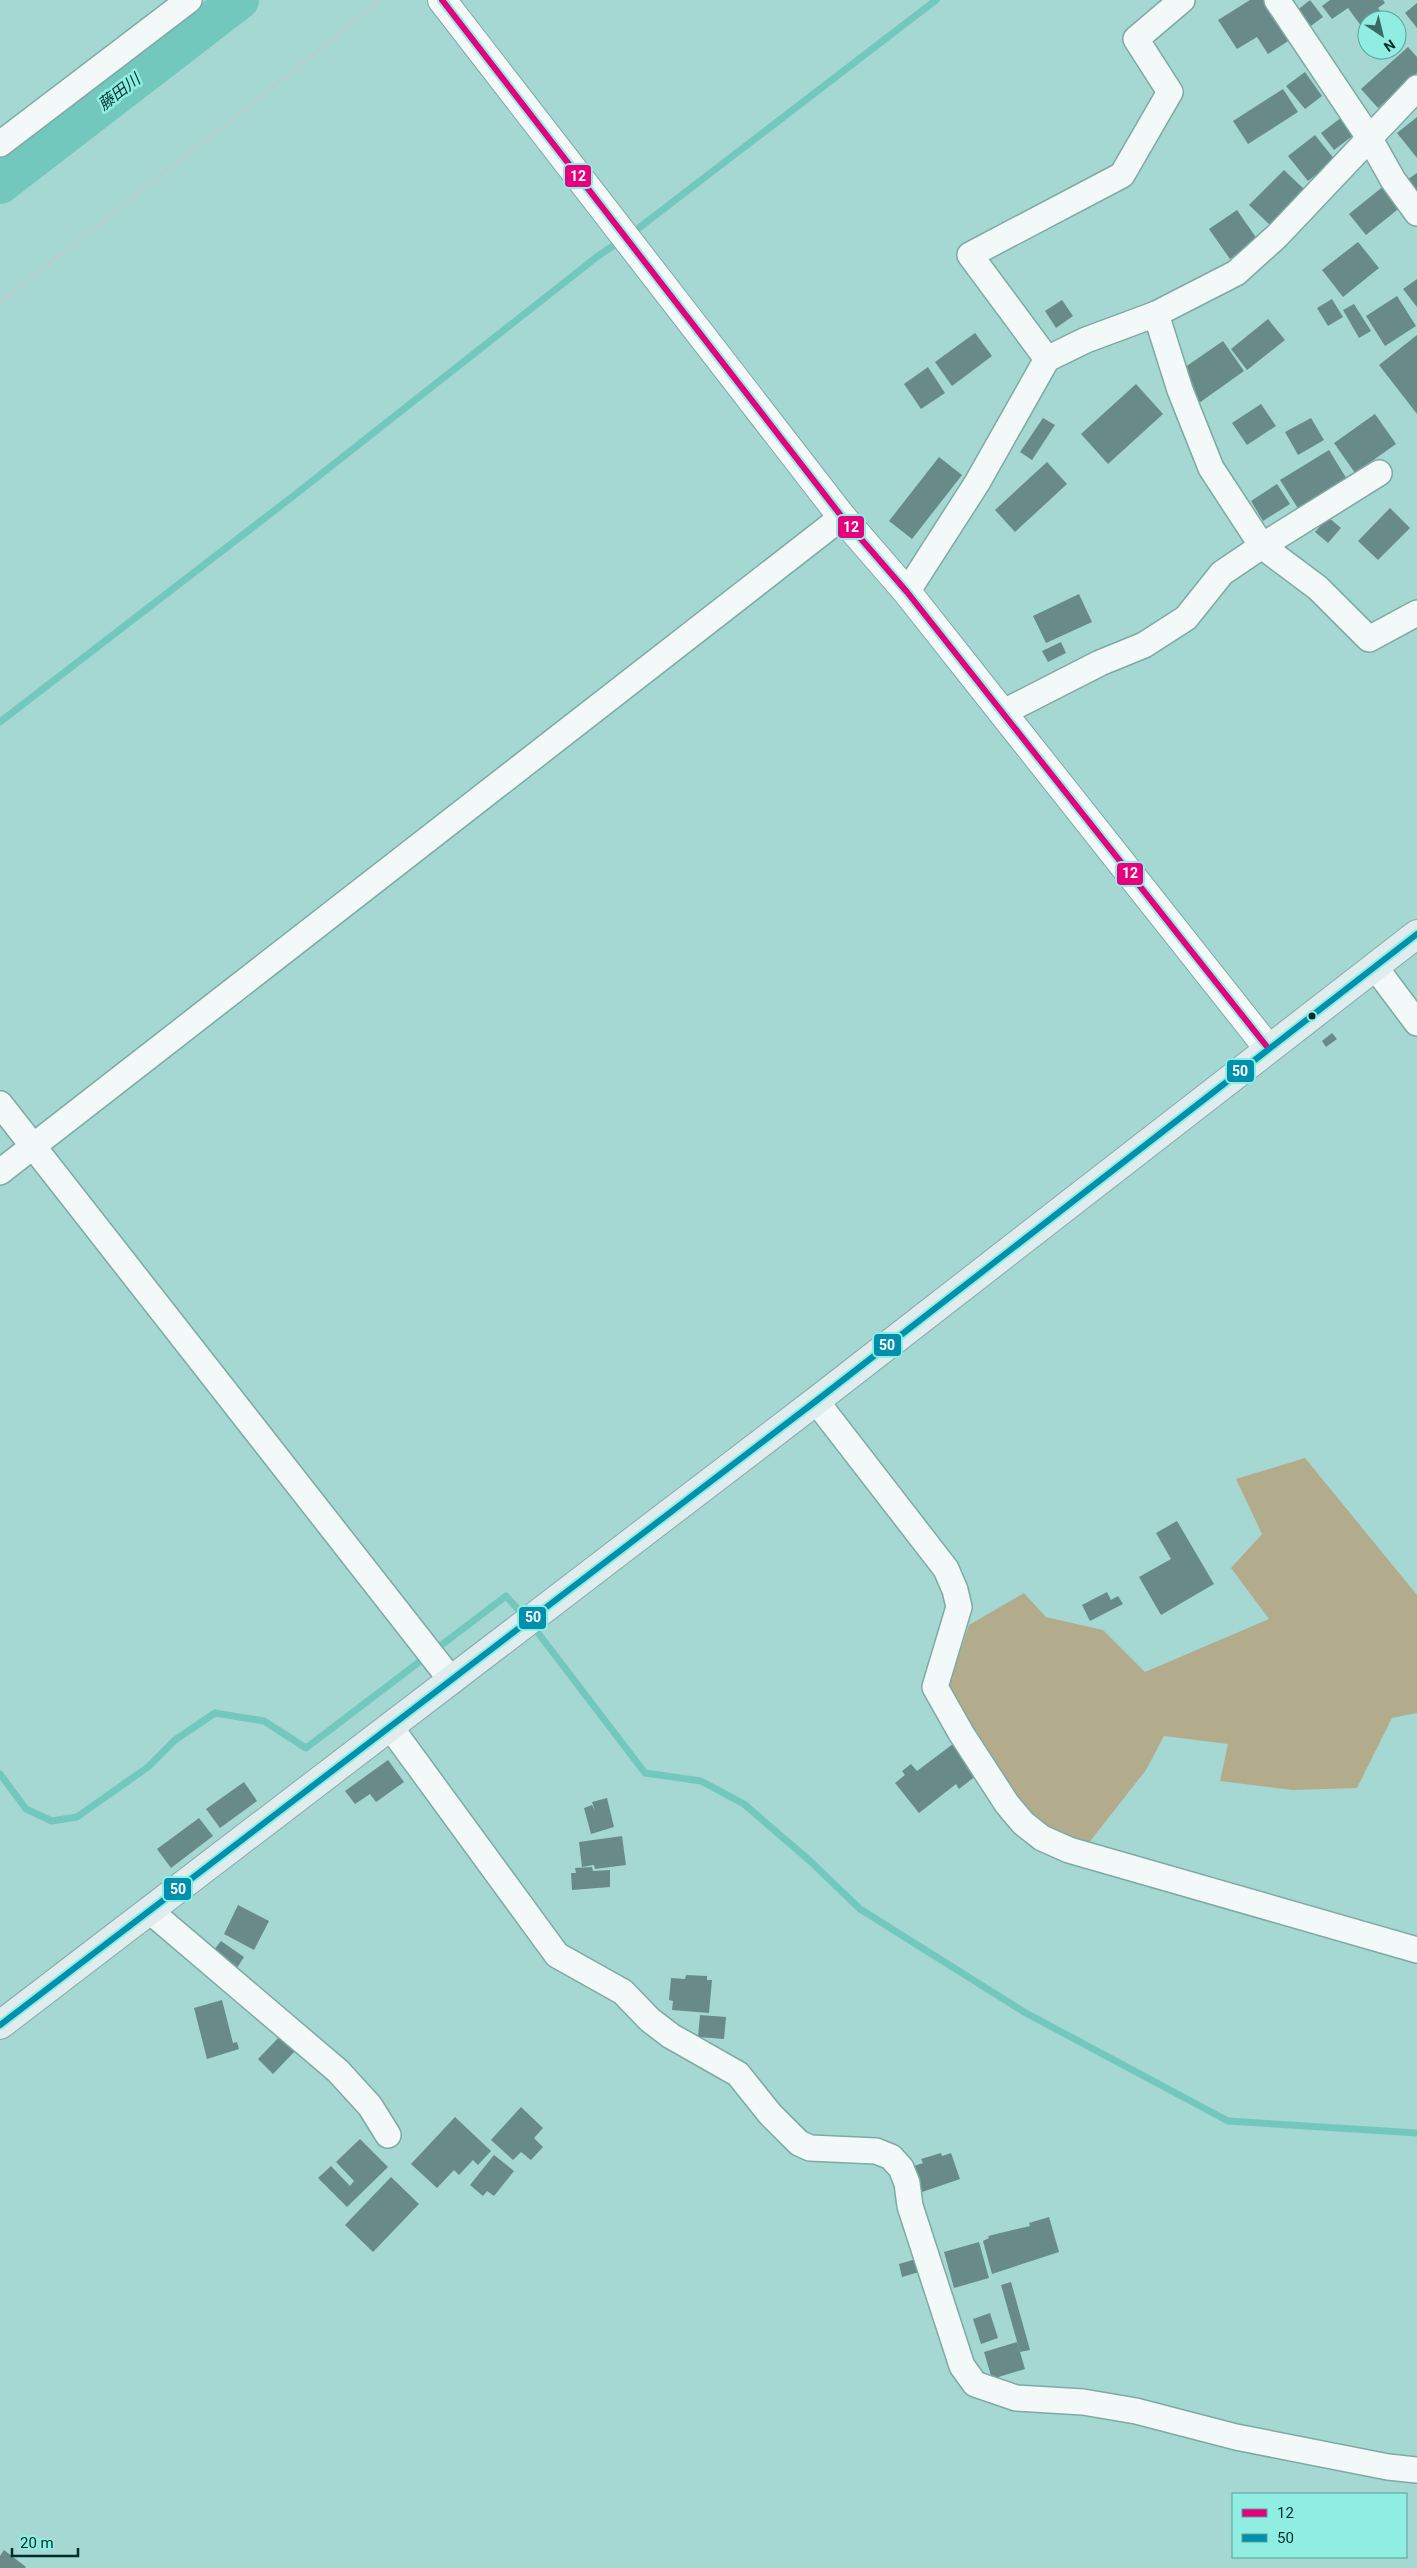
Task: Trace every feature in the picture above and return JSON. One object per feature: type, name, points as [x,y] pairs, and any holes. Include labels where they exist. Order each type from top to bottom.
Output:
[{"type":"main road","points":[[0,2025],[816,1401],[1417,934]]},
{"type":"street","points":[[0,144],[189,0]]},
{"type":"street","points":[[442,0],[842,517],[906,592],[1268,1048]]},
{"type":"street","points":[[1047,359],[970,255],[1122,176],[1170,92],[1136,39],[1182,0]]},
{"type":"street","points":[[1277,0],[1370,139],[1393,180],[1417,212]]},
{"type":"street","points":[[906,592],[977,484],[1047,359],[1086,340],[1156,314],[1236,273],[1278,236],[1417,88]]},
{"type":"street","points":[[1156,314],[1180,390],[1211,468],[1262,546],[1318,588],[1369,639],[1417,613]]},
{"type":"street","points":[[1002,713],[1100,663],[1144,644],[1186,618],[1222,573],[1379,473]]},
{"type":"street","points":[[0,1172],[842,517]]},
{"type":"street","points":[[1375,967],[1417,1023]]},
{"type":"street","points":[[0,1104],[32,1148],[452,1681]]},
{"type":"street","points":[[816,1401],[946,1569],[955,1590],[959,1607],[936,1687],[961,1733],[1006,1804],[1023,1823],[1042,1838],[1069,1850],[1417,1950]]},
{"type":"street","points":[[390,1728],[557,1955],[623,1992],[650,2020],[671,2036],[738,2074],[770,2114],[799,2143],[810,2148],[876,2151],[892,2156],[901,2168],[907,2183],[910,2206],[962,2366],[975,2384],[1016,2398],[1083,2402],[1136,2411],[1236,2437],[1388,2467],[1417,2470]]},
{"type":"street","points":[[150,1911],[338,2071],[370,2106],[388,2135]]},
{"type":"path","points":[[0,302],[296,69],[380,0]]},
{"type":"shaded area","points":[[1305,1458],[1417,1595],[1417,1713],[1392,1718],[1357,1788],[1293,1790],[1220,1781],[1228,1744],[1164,1736],[1146,1770],[1084,1849],[1037,1825],[975,1753],[949,1685],[969,1625],[1024,1593],[1046,1617],[1103,1630],[1145,1672],[1269,1619],[1231,1568],[1262,1534],[1236,1479]]},
{"type":"building","points":[[1250,0],[1273,0],[1296,36],[1268,54],[1257,37],[1237,49],[1218,20]]},
{"type":"building","points":[[1310,0],[1323,17],[1308,28],[1295,12]]},
{"type":"building","points":[[1330,0],[1383,0],[1385,3],[1378,8],[1380,10],[1357,10],[1357,20],[1348,8],[1332,19],[1322,6]]},
{"type":"building","points":[[1417,3],[1417,28],[1407,16],[1407,11]]},
{"type":"building","points":[[1407,48],[1417,57],[1417,73],[1378,108],[1361,89],[1393,60],[1407,60]]},
{"type":"building","points":[[1305,72],[1322,96],[1305,109],[1286,86]]},
{"type":"building","points":[[1283,89],[1298,112],[1248,144],[1233,121]]},
{"type":"building","points":[[1346,114],[1359,131],[1334,150],[1321,133]]},
{"type":"building","points":[[1417,117],[1417,158],[1397,133]]},
{"type":"building","points":[[1315,135],[1335,160],[1308,181],[1288,156]]},
{"type":"building","points":[[1284,170],[1305,190],[1270,225],[1249,205]]},
{"type":"building","points":[[1417,173],[1417,200],[1404,182]]},
{"type":"building","points":[[1385,185],[1402,206],[1366,235],[1349,214]]},
{"type":"building","points":[[1237,210],[1257,239],[1230,259],[1209,229]]},
{"type":"building","points":[[1358,242],[1379,268],[1343,297],[1322,270]]},
{"type":"building","points":[[1417,279],[1417,307],[1403,289]]},
{"type":"building","points":[[1397,296],[1416,326],[1385,346],[1366,316]]},
{"type":"building","points":[[1332,299],[1343,317],[1328,326],[1317,308]]},
{"type":"building","points":[[1062,300],[1073,316],[1056,328],[1045,311]]},
{"type":"building","points":[[1354,304],[1371,331],[1359,338],[1343,310]]},
{"type":"building","points":[[1268,319],[1285,340],[1247,370],[1231,349]]},
{"type":"building","points":[[975,333],[992,356],[952,386],[935,362]]},
{"type":"building","points":[[1417,335],[1417,414],[1379,365]]},
{"type":"building","points":[[1223,341],[1244,371],[1199,403],[1178,372]]},
{"type":"building","points":[[928,367],[945,393],[921,409],[904,384]]},
{"type":"building","points":[[1136,384],[1163,414],[1108,464],[1081,434]]},
{"type":"building","points":[[1261,404],[1276,426],[1247,445],[1232,423]]},
{"type":"building","points":[[1375,414],[1396,444],[1355,473],[1334,443]]},
{"type":"building","points":[[1043,418],[1055,425],[1032,460],[1020,452]]},
{"type":"building","points":[[1311,418],[1324,440],[1298,455],[1285,432]]},
{"type":"building","points":[[1329,450],[1348,481],[1299,510],[1280,480]]},
{"type":"building","points":[[939,457],[962,475],[912,539],[889,521]]},
{"type":"building","points":[[1047,462],[1067,484],[1015,532],[995,510]]},
{"type":"building","points":[[1277,484],[1290,504],[1263,521],[1251,501]]},
{"type":"building","points":[[1390,508],[1410,528],[1378,560],[1358,541]]},
{"type":"building","points":[[1328,517],[1341,528],[1328,543],[1315,532]]},
{"type":"building","points":[[1079,594],[1092,622],[1046,643],[1033,616]]},
{"type":"building","points":[[1061,642],[1066,653],[1048,662],[1042,651]]},
{"type":"building","points":[[1332,1033],[1337,1039],[1326,1047],[1322,1041]]},
{"type":"building","points":[[1177,1521],[1214,1584],[1161,1615],[1139,1577],[1171,1559],[1156,1533]]},
{"type":"building","points":[[1107,1592],[1111,1600],[1118,1596],[1123,1604],[1090,1621],[1082,1605]]},
{"type":"building","points":[[953,1744],[977,1775],[959,1789],[956,1784],[919,1813],[895,1783],[905,1775],[902,1771],[911,1764],[917,1771]]},
{"type":"building","points":[[388,1760],[404,1782],[376,1802],[370,1794],[355,1804],[345,1791]]},
{"type":"building","points":[[244,1782],[257,1801],[220,1828],[206,1809]]},
{"type":"building","points":[[607,1798],[614,1827],[591,1834],[584,1808],[592,1805],[595,1811],[592,1802]]},
{"type":"building","points":[[199,1818],[213,1836],[171,1868],[157,1849]]},
{"type":"building","points":[[622,1836],[626,1865],[595,1869],[594,1865],[582,1867],[579,1842]]},
{"type":"building","points":[[592,1867],[593,1871],[610,1870],[610,1887],[572,1890],[571,1873],[576,1873],[575,1868]]},
{"type":"building","points":[[238,1905],[269,1921],[254,1950],[224,1934]]},
{"type":"building","points":[[221,1941],[244,1957],[237,1968],[213,1951]]},
{"type":"building","points":[[686,1975],[707,1976],[707,1980],[712,1980],[709,2013],[672,2010],[673,2001],[669,2000],[671,1978],[685,1979]]},
{"type":"building","points":[[222,2000],[233,2043],[237,2042],[239,2049],[207,2059],[194,2008]]},
{"type":"building","points":[[700,2015],[726,2017],[724,2039],[698,2037]]},
{"type":"building","points":[[282,2034],[297,2049],[273,2074],[258,2059]]},
{"type":"building","points":[[521,2107],[543,2128],[534,2138],[543,2147],[531,2160],[521,2152],[513,2160],[491,2140]]},
{"type":"building","points":[[455,2117],[491,2151],[478,2165],[473,2160],[459,2175],[454,2170],[437,2188],[411,2164]]},
{"type":"building","points":[[360,2139],[388,2167],[347,2207],[318,2178],[331,2166],[350,2186],[354,2181],[336,2162]]},
{"type":"building","points":[[941,2153],[942,2156],[951,2153],[960,2179],[922,2192],[914,2166],[923,2163],[921,2159]]},
{"type":"building","points":[[494,2155],[514,2171],[494,2196],[487,2191],[483,2196],[470,2185]]},
{"type":"building","points":[[391,2177],[419,2204],[373,2252],[345,2225]]},
{"type":"building","points":[[1049,2217],[1059,2252],[992,2274],[983,2241],[989,2238],[988,2236],[1030,2226],[1029,2223]]},
{"type":"building","points":[[979,2242],[989,2278],[954,2288],[944,2252]]},
{"type":"building","points":[[916,2259],[919,2272],[902,2277],[899,2264]]},
{"type":"building","points":[[1011,2282],[1030,2350],[1020,2352],[1001,2285]]},
{"type":"building","points":[[990,2313],[998,2338],[981,2344],[973,2319]]},
{"type":"building","points":[[1017,2342],[1025,2369],[992,2379],[984,2352]]},
{"type":"building","points":[[4,2550],[26,2567],[0,2568],[0,2556]]},
{"type":"waterway","name":"藤田川","points":[[0,184],[239,0]]},
{"type":"waterway","points":[[631,234],[936,0]]},
{"type":"waterway","points":[[0,722],[292,497],[598,256],[622,240]]},
{"type":"waterway","points":[[0,1774],[26,1809],[52,1821],[77,1817],[148,1767],[175,1740],[215,1713],[264,1721],[306,1748],[506,1596],[525,1617]]},
{"type":"waterway","points":[[532,1625],[645,1773],[701,1781],[744,1804],[809,1860],[860,1909],[1024,2012],[1228,2121],[1417,2133]]},
{"type":"transit line","name":"12","points":[[442,0],[842,517],[907,592],[1268,1048]]},
{"type":"transit line","name":"50","points":[[0,2025],[816,1401],[1417,934]]}]
